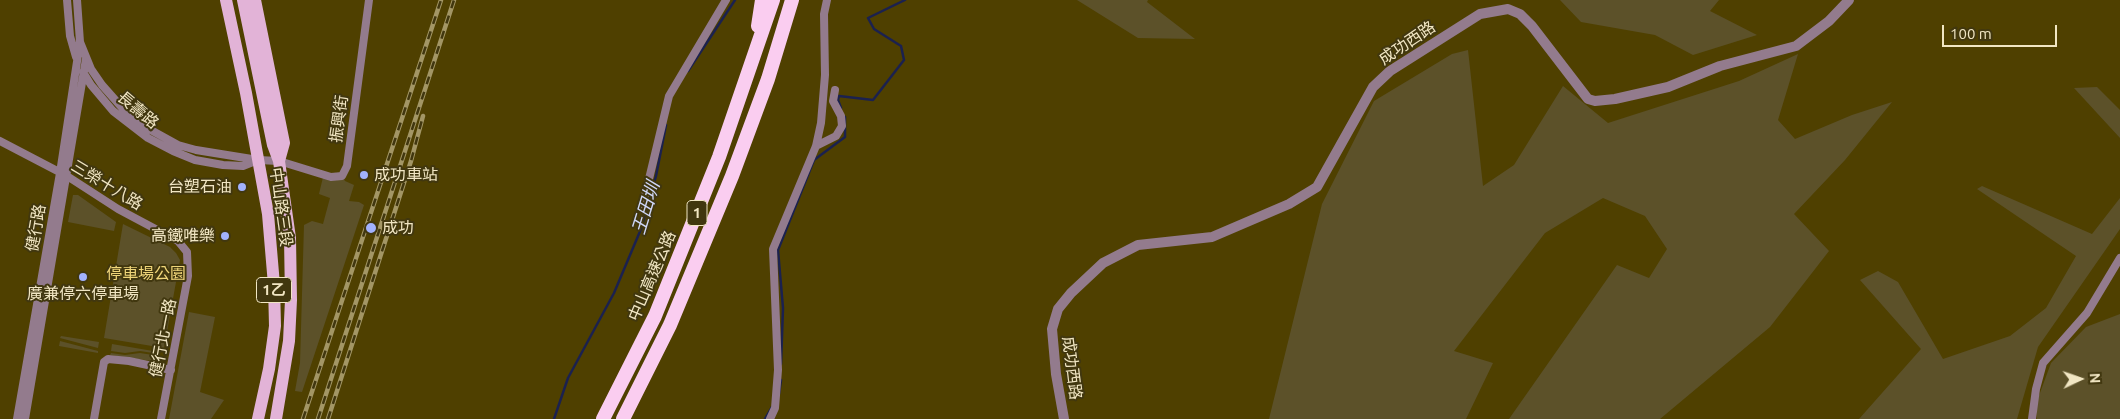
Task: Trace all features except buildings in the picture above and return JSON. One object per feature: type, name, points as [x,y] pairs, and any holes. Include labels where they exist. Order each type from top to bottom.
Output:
[{"type":"highway","points":[[758,44],[758,26],[762,0]]},
{"type":"highway","name":"中山高速公路","points":[[603,419],[658,307],[719,157],[773,0]]},
{"type":"highway","name":"1","points":[[623,419],[670,325],[732,176],[768,79],[792,0]]},
{"type":"main road","name":"中山路三段","points":[[226,0],[268,214],[274,285],[275,326],[269,369],[258,419]]},
{"type":"main road","name":"中山路三段","points":[[243,0],[273,145],[279,161],[290,238],[291,300],[289,341],[276,419]]},
{"type":"main road","name":"中山路三段","points":[[255,0],[283,136],[284,143],[279,161]]},
{"type":"street","name":"長壽路","points":[[67,0],[70,36],[76,59],[84,74],[102,97],[128,124],[148,138],[195,160],[243,166],[258,160]]},
{"type":"street","name":"長壽路","points":[[77,0],[80,42],[86,58],[102,85],[125,111],[149,129],[178,144],[196,150],[258,160],[279,161]]},
{"type":"street","name":"振興街","points":[[279,161],[332,177],[342,176],[345,172],[369,0]]},
{"type":"street","points":[[642,208],[669,96],[726,0]]},
{"type":"street","points":[[770,419],[775,408],[778,370],[773,249],[816,146],[821,123],[825,75],[824,14],[827,0]]},
{"type":"street","name":"成功西路","points":[[1064,419],[1056,374],[1052,329],[1058,309],[1064,300],[1103,263],[1138,245],[1212,236],[1289,204],[1317,187],[1374,87],[1390,71],[1480,14],[1508,9],[1520,14],[1532,26],[1588,99],[1595,101],[1615,99],[1668,87],[1720,66],[1796,46],[1829,21],[1849,0]]},
{"type":"street","name":"健行路","points":[[25,419],[57,226],[76,59],[80,42]]},
{"type":"street","name":"健行路","points":[[17,419],[86,58]]},
{"type":"street","points":[[816,146],[836,136],[842,126],[841,116],[834,100],[836,90]]},
{"type":"street","points":[[80,97],[93,92],[102,97]]},
{"type":"street","name":"三榮十八路","points":[[0,141],[64,174],[118,209],[178,241],[187,252],[188,262]]},
{"type":"street","points":[[2032,419],[2036,389],[2043,363],[2087,313],[2120,258]]},
{"type":"street","name":"健行北一路","points":[[161,419],[188,276],[188,262]]},
{"type":"street","points":[[94,419],[104,362],[115,359],[171,370]]},
{"type":"green space","points":[[1077,0],[1148,0],[1147,2],[1195,39],[1138,38]]},
{"type":"green space","points":[[1560,0],[1719,0],[1710,11],[1757,35],[1693,55],[1655,35],[1581,22]]},
{"type":"green space","points":[[1468,50],[1483,186],[1514,165],[1563,86],[1608,123],[1739,81],[1798,54],[1778,120],[1795,139],[1852,115],[1892,102],[1845,160],[1794,214],[1829,251],[1770,327],[1660,419],[1509,419],[1617,265],[1649,278],[1667,249],[1645,216],[1603,198],[1545,233],[1454,351],[1493,363],[1466,419],[1269,419],[1322,204],[1374,101],[1452,54]]},
{"type":"green space","points":[[2097,87],[2120,110],[2120,138],[2074,88]]},
{"type":"green space","points":[[324,173],[342,176],[345,181],[354,185],[349,201],[359,202],[364,205],[302,392],[295,391],[300,363],[304,225],[312,221],[323,224],[330,198],[319,194]]},
{"type":"green space","points":[[1982,186],[2092,234],[2120,198],[2120,229],[2038,347],[2017,419],[1859,419],[1921,349],[1860,280],[1878,271],[1898,282],[1943,359],[2010,336],[2046,308],[2076,256],[1977,189]]},
{"type":"green space","points":[[73,195],[78,195],[116,222],[114,231],[68,222]]},
{"type":"green space","name":"停車場公園","points":[[123,224],[170,247],[180,260],[164,348],[104,338]]},
{"type":"green space","points":[[189,312],[215,317],[200,392],[224,400],[211,419],[169,419]]},
{"type":"green space","points":[[2120,314],[2120,419],[2037,419],[2037,401],[2051,363],[2086,327]]},
{"type":"green space","points":[[61,336],[99,342],[98,348],[60,338]]},
{"type":"green space","points":[[60,341],[98,351],[98,353],[59,346]]},
{"type":"green space","points":[[112,344],[153,351],[153,353],[111,351]]},
{"type":"green space","points":[[111,353],[153,355],[152,361],[110,355]]},
{"type":"waterway","name":"王田圳","points":[[688,71],[735,0]]},
{"type":"waterway","points":[[841,108],[838,100],[839,96],[873,100],[904,60],[901,46],[874,29],[868,18],[905,0]]},
{"type":"waterway","points":[[781,364],[783,308],[778,250],[814,160],[845,137],[845,117]]},
{"type":"waterway","name":"王田圳","points":[[554,419],[568,378],[614,293],[641,229],[656,176],[666,125]]},
{"type":"waterway","points":[[779,394],[781,380]]},
{"type":"waterway","points":[[765,419],[772,407]]},
{"type":"railway","points":[[303,419],[441,0]]},
{"type":"railway","points":[[318,419],[454,0]]},
{"type":"railway","points":[[328,419],[411,161],[423,116]]},
{"type":"place","name":"成功車站","points":[[364,175]]},
{"type":"place","name":"台塑石油","points":[[242,187]]},
{"type":"place","name":"成功","points":[[371,228]]},
{"type":"place","name":"高鐵唯樂","points":[[225,236]]},
{"type":"place","name":"廣兼停六停車場","points":[[83,277]]}]
